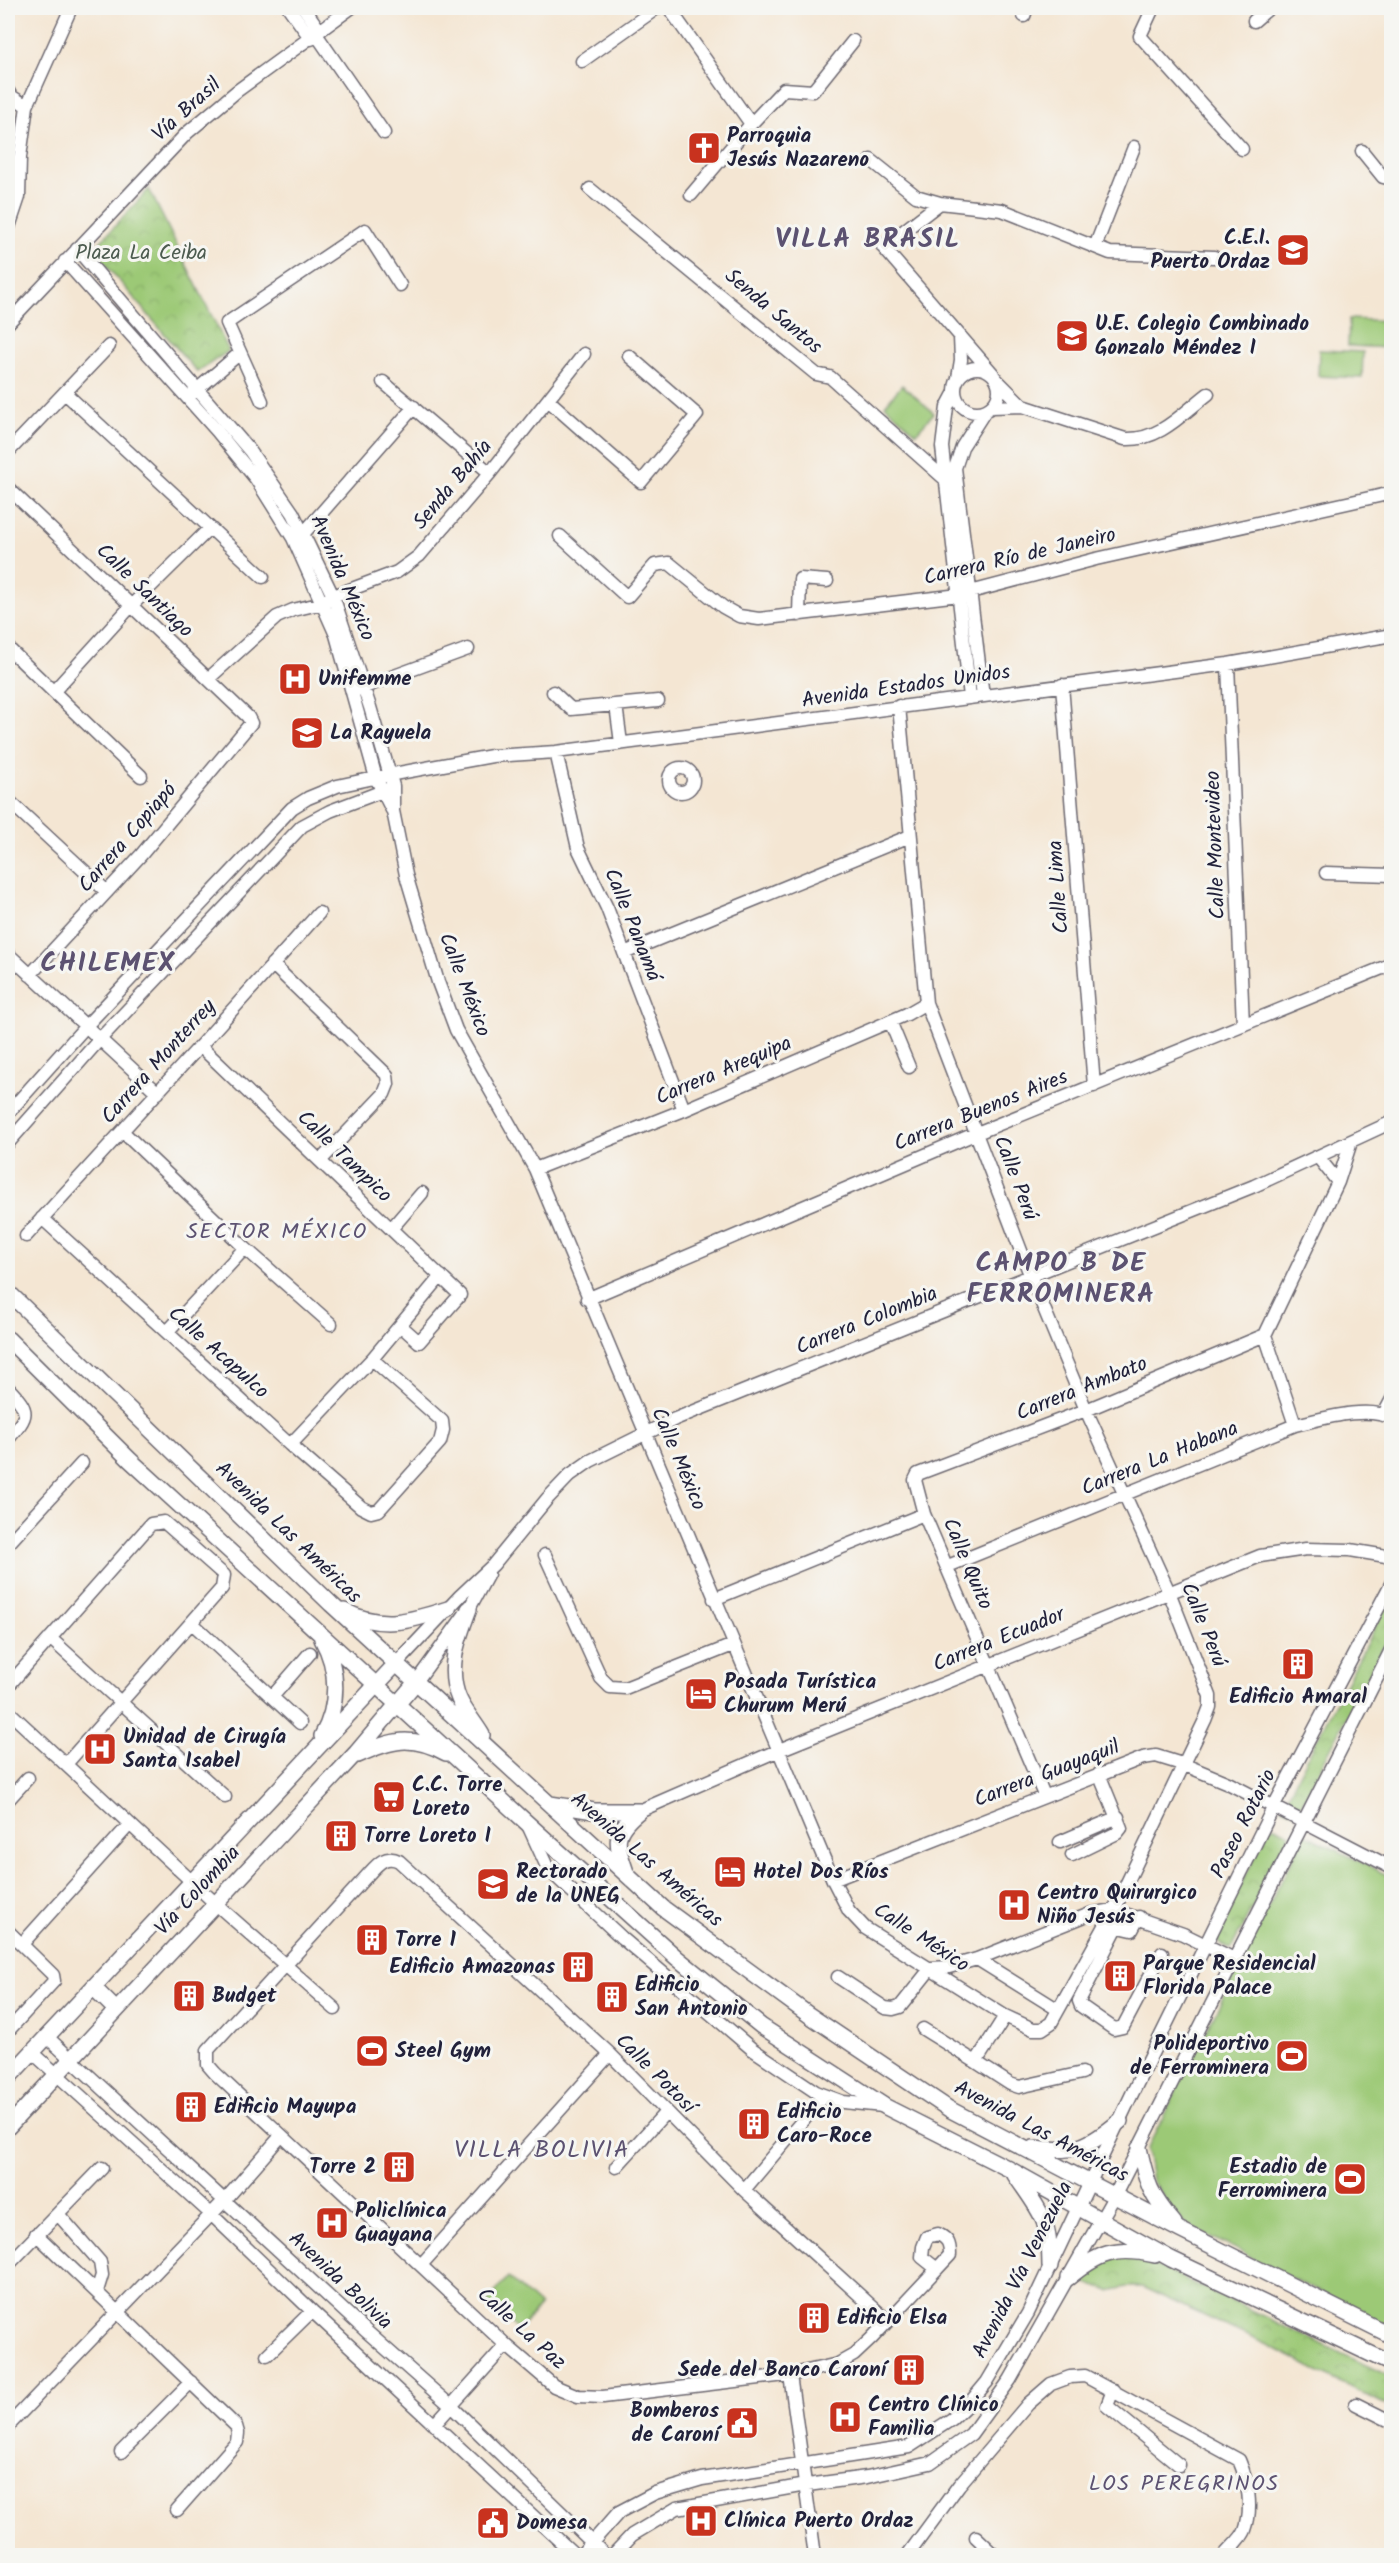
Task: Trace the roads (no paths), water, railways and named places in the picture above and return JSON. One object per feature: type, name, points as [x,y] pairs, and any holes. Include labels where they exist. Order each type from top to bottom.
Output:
[{"type":"main road","name":"Avenida Las Américas","points":[[8,1292],[331,1604],[663,1908],[871,2058],[949,2109],[1180,2230],[1392,2336]]},
{"type":"main road","points":[[8,1339],[130,1460],[526,1822],[677,1958],[761,2026],[886,2107],[1011,2170],[1171,2259],[1392,2364]]},
{"type":"main road","points":[[331,1604],[352,1615],[392,1623],[409,1622],[448,1609]]},
{"type":"main road","points":[[469,1609],[453,1661],[455,1685],[459,1699],[491,1750]]},
{"type":"main road","points":[[315,1749],[332,1712],[335,1674],[326,1647],[316,1629]]},
{"type":"main road","name":"Vía Colombia","points":[[8,2079],[396,1664]]},
{"type":"main road","name":"Vía Colombia","points":[[8,2127],[350,1759],[416,1682]]},
{"type":"main road","points":[[350,1759],[384,1743],[406,1742],[434,1747],[464,1764]]},
{"type":"main road","points":[[550,1804],[594,1811],[639,1810]]},
{"type":"main road","points":[[628,1877],[617,1840],[619,1831],[625,1822],[639,1810]]},
{"type":"main road","points":[[93,1987],[116,2010]]},
{"type":"main road","points":[[1021,2146],[1068,2151],[1087,2146],[1120,2121]]},
{"type":"main road","points":[[1139,2148],[1146,2184],[1153,2198],[1180,2230]]},
{"type":"main road","points":[[1011,2170],[1040,2211],[1047,2225],[1050,2266]]},
{"type":"main road","points":[[1068,2278],[1093,2259],[1119,2250],[1171,2259]]},
{"type":"street","points":[[8,230],[19,196],[20,157],[27,106],[71,8]]},
{"type":"street","points":[[289,8],[316,35],[384,133]]},
{"type":"street","points":[[304,8],[316,35]]},
{"type":"street","name":"Vía Brasil","points":[[8,323],[188,133],[237,91],[351,8]]},
{"type":"street","points":[[582,61],[657,8]]},
{"type":"street","points":[[669,8],[751,124]]},
{"type":"street","points":[[1153,8],[1140,36],[1242,149]]},
{"type":"street","points":[[1254,21],[1269,8]]},
{"type":"street","points":[[691,195],[784,89],[813,91],[853,41]]},
{"type":"street","points":[[8,91],[11,96],[27,106]]},
{"type":"street","points":[[1095,247],[1134,147]]},
{"type":"street","points":[[1362,151],[1383,177],[1392,179]]},
{"type":"street","points":[[870,160],[916,196],[940,203],[1002,210],[1110,253],[1214,257]]},
{"type":"street","name":"Senda Santos","points":[[590,189],[816,374],[830,377],[951,483]]},
{"type":"street","points":[[940,203],[883,247],[995,377],[1023,406]]},
{"type":"street","points":[[262,400],[227,323],[365,230],[400,285]]},
{"type":"street","name":"Avenida México","points":[[76,249],[250,451],[293,513],[328,599],[336,635],[358,690],[393,811]]},
{"type":"street","name":"Avenida México","points":[[65,261],[188,398],[256,479],[328,599]]},
{"type":"street","points":[[960,337],[962,360],[955,392],[947,407],[942,447],[951,483],[977,697]]},
{"type":"street","points":[[8,452],[109,346]]},
{"type":"street","points":[[188,398],[240,352]]},
{"type":"street","name":"Senda Bahía","points":[[208,679],[277,617],[397,572],[419,556],[490,473],[584,354]]},
{"type":"street","points":[[548,400],[641,482],[697,415],[629,357]]},
{"type":"street","points":[[951,483],[962,447],[999,394],[995,377],[986,369],[970,368],[958,378]]},
{"type":"street","points":[[383,382],[490,473]]},
{"type":"street","points":[[955,392],[956,399],[965,409],[978,412],[1023,406],[1125,439],[1141,440],[1157,434],[1208,394]]},
{"type":"street","points":[[65,393],[263,576]]},
{"type":"street","points":[[303,534],[414,407]]},
{"type":"street","name":"Calle Santiago","points":[[8,488],[248,717],[251,723]]},
{"type":"street","name":"Carrera Río de Janeiro","points":[[560,536],[627,597],[655,565],[669,563],[723,607],[740,616],[759,619],[965,593],[1096,559],[1392,493]]},
{"type":"street","points":[[54,691],[132,605],[210,528]]},
{"type":"street","points":[[799,615],[800,579],[827,581]]},
{"type":"street","name":"Avenida Estados Unidos","points":[[8,1143],[99,1039],[303,826],[330,811],[424,768],[492,756],[556,752],[765,726],[899,706],[1228,664],[1392,635]]},
{"type":"street","points":[[8,648],[141,776]]},
{"type":"street","points":[[358,690],[468,649]]},
{"type":"street","name":"Calle Montevideo","points":[[1228,664],[1243,1025]]},
{"type":"street","name":"Calle Lima","points":[[1062,685],[1094,1086]]},
{"type":"street","name":"Avenida México","points":[[358,690],[376,778],[387,784]]},
{"type":"street","points":[[553,692],[571,709],[658,701]]},
{"type":"street","points":[[616,705],[621,743]]},
{"type":"street","name":"Calle Perú","points":[[899,706],[926,1003],[1031,1277],[1086,1410],[1169,1592],[1210,1696],[1210,1707],[1185,1764]]},
{"type":"street","name":"Carrera Copiapó","points":[[30,975],[107,892],[251,723]]},
{"type":"street","name":"Calle Panamá","points":[[556,752],[578,848],[606,908],[684,1110]]},
{"type":"street","points":[[8,1113],[86,1026],[292,808],[308,798],[337,786],[376,778]]},
{"type":"street","points":[[8,800],[107,892]]},
{"type":"street","name":"Calle México","points":[[393,811],[406,875],[438,982],[456,1030],[535,1169],[587,1299],[647,1433],[733,1645],[833,1880],[849,1911],[865,1928],[1005,2016],[1033,2029],[1042,2029],[1051,2023],[1057,2009]]},
{"type":"street","points":[[624,953],[910,836]]},
{"type":"street","points":[[1326,873],[1392,875]]},
{"type":"street","name":"Carrera Monterrey","points":[[26,1236],[123,1132],[319,913]]},
{"type":"street","points":[[8,954],[158,1093]]},
{"type":"street","points":[[272,964],[387,1074],[388,1084],[384,1094],[320,1161]]},
{"type":"street","name":"Carrera Buenos Aires","points":[[587,1299],[977,1133],[1392,964]]},
{"type":"street","name":"Carrera Arequipa","points":[[535,1169],[684,1110],[890,1021],[926,1003]]},
{"type":"street","points":[[890,1021],[909,1067]]},
{"type":"street","name":"Calle Tampico","points":[[200,1047],[460,1295],[419,1342],[400,1326]]},
{"type":"street","name":"Carrera Colombia","points":[[396,1664],[493,1565],[547,1499],[570,1475],[590,1461],[675,1419],[1254,1186],[1392,1122]]},
{"type":"street","points":[[123,1132],[244,1248],[331,1324]]},
{"type":"street","points":[[1295,1425],[1264,1335],[1338,1182],[1351,1142]]},
{"type":"street","points":[[1317,1157],[1338,1182]]},
{"type":"street","points":[[391,1229],[422,1193]]},
{"type":"street","name":"Calle Acapulco","points":[[42,1218],[290,1445],[361,1507],[371,1512],[379,1509],[440,1442],[443,1430],[442,1421],[372,1359]]},
{"type":"street","points":[[167,1332],[244,1248]]},
{"type":"street","points":[[290,1445],[372,1359],[441,1276]]},
{"type":"street","name":"Carrera Ambato","points":[[915,1480],[918,1474],[1086,1410],[1264,1335]]},
{"type":"street","points":[[8,1388],[24,1405],[26,1412],[24,1421],[8,1439]]},
{"type":"street","points":[[1388,1416],[1392,1400]]},
{"type":"street","name":"Carrera La Habana","points":[[948,1566],[1295,1425],[1335,1416],[1388,1416]]},
{"type":"street","points":[[8,1544],[82,1463]]},
{"type":"street","name":"Calle Quito","points":[[915,1480],[924,1514],[1044,1795]]},
{"type":"street","points":[[714,1599],[924,1514]]},
{"type":"street","points":[[8,1686],[151,1524],[164,1522],[224,1575],[222,1588],[66,1764]]},
{"type":"street","name":"Carrera Ecuador","points":[[639,1810],[779,1750],[1260,1556],[1306,1549],[1350,1550],[1389,1560]]},
{"type":"street","points":[[545,1555],[601,1678],[610,1687],[625,1688],[733,1645]]},
{"type":"street","name":"Carrera Colombia","points":[[416,1682],[469,1609],[493,1565]]},
{"type":"street","name":"Paseo Rotario","points":[[1091,2182],[1274,1806],[1392,1582]]},
{"type":"street","points":[[192,1623],[300,1722]]},
{"type":"street","points":[[50,1638],[225,1797]]},
{"type":"street","points":[[1115,2195],[1392,1648]]},
{"type":"street","points":[[272,1697],[310,1653]]},
{"type":"street","points":[[8,1711],[216,1905],[335,2009]]},
{"type":"street","name":"Carrera Guayaquil","points":[[833,1880],[1044,1795],[1143,1758],[1156,1756],[1185,1764],[1274,1806],[1392,1868]]},
{"type":"street","points":[[977,1959],[1057,2009],[1114,1910],[1185,1764]]},
{"type":"street","points":[[1072,1855],[1117,1833],[1121,1828],[1099,1774]]},
{"type":"street","points":[[8,1800],[28,1778]]},
{"type":"street","points":[[1060,1842],[1118,1817]]},
{"type":"street","points":[[526,1822],[548,1869],[614,1930],[753,2049],[789,2075],[824,2095],[843,2102],[886,2107]]},
{"type":"street","points":[[22,1944],[130,1824]]},
{"type":"street","name":"Calle Potosí","points":[[286,1965],[364,1879],[384,1859],[392,1857],[408,1868],[610,2054],[744,2190],[888,2321]]},
{"type":"street","points":[[838,1977],[885,2008],[893,2009],[900,2007],[931,1968],[949,1967],[977,1959],[1090,1914],[1114,1910],[1139,1917],[1206,1944],[1234,1959]]},
{"type":"street","points":[[1139,1917],[1132,1929],[1119,1927],[1116,1929],[1079,2001],[1080,2006],[1114,2029],[1123,2027],[1162,1953]]},
{"type":"street","points":[[8,1931],[53,1975],[54,1981],[8,2031]]},
{"type":"street","name":"Calle La Paz","points":[[286,1965],[208,2050],[208,2065],[506,2345],[554,2386],[578,2396],[594,2397],[790,2375],[838,2364],[854,2355],[937,2269]]},
{"type":"street","points":[[976,2062],[1005,2016]]},
{"type":"street","points":[[924,2029],[1010,2084],[1019,2086],[1082,2073]]},
{"type":"street","name":"Avenida Bolivia","points":[[46,2036],[366,2331],[451,2406],[606,2556]]},
{"type":"street","name":"Avenida Bolivia","points":[[32,2052],[211,2214],[312,2312],[578,2556]]},
{"type":"street","points":[[421,2265],[610,2054]]},
{"type":"street","points":[[744,2190],[824,2095]]},
{"type":"street","points":[[616,2167],[666,2112]]},
{"type":"street","points":[[8,2426],[225,2200],[281,2136]]},
{"type":"street","points":[[8,2265],[102,2168]]},
{"type":"street","name":"Avenida Vía Venezuela","points":[[578,2556],[619,2512],[655,2493],[702,2479],[909,2447],[952,2419],[987,2382],[1028,2313],[1091,2182]]},
{"type":"street","name":"Avenida Vía Venezuela","points":[[612,2556],[632,2535],[677,2508],[806,2485],[867,2477],[930,2463],[971,2434],[1010,2380],[1115,2195]]},
{"type":"street","points":[[58,2214],[100,2262],[102,2275],[97,2291]]},
{"type":"street","points":[[36,2234],[236,2426],[237,2442],[177,2510]]},
{"type":"street","points":[[267,2355],[312,2312]]},
{"type":"street","points":[[434,2425],[506,2345]]},
{"type":"street","points":[[790,2375],[815,2556]]},
{"type":"street","points":[[907,2556],[964,2479],[1028,2404],[1051,2384],[1070,2377],[1085,2376],[1239,2460],[1249,2496],[1245,2532],[1224,2556]]},
{"type":"street","points":[[121,2452],[191,2382]]},
{"type":"street","points":[[1113,2390],[1107,2406],[1179,2465]]},
{"type":"street","points":[[1356,2404],[1392,2422]]},
{"type":"street","points":[[976,2537],[996,2556]]},
{"type":"place","name":"Parroquia Jesús Nazareno","points":[[704,148]]},
{"type":"place","name":"C.E.I. Puerto Ordaz","points":[[1293,250]]},
{"type":"place","name":"U.E. Colegio Combinado Gonzalo Méndez I","points":[[1072,336]]},
{"type":"place","name":"Unifemme","points":[[295,679]]},
{"type":"place","name":"La Rayuela","points":[[307,733]]},
{"type":"place","name":"Edificio Amaral","points":[[1298,1664]]},
{"type":"place","name":"Posada Turística Churum Merú","points":[[701,1694]]},
{"type":"place","name":"Unidad de Cirugía Santa Isabel","points":[[100,1749]]},
{"type":"place","name":"C.C. Torre Loreto","points":[[389,1797]]},
{"type":"place","name":"Torre Loreto I","points":[[341,1836]]},
{"type":"place","name":"Hotel Dos Ríos","points":[[730,1872]]},
{"type":"place","name":"Rectorado de la UNEG","points":[[493,1884]]},
{"type":"place","name":"Centro Quirurgico Niño Jesús","points":[[1014,1905]]},
{"type":"place","name":"Torre 1","points":[[372,1940]]},
{"type":"place","name":"Edificio Amazonas","points":[[578,1967]]},
{"type":"place","name":"Parque Residencial Florida Palace","points":[[1120,1976]]},
{"type":"place","name":"Budget","points":[[189,1996]]},
{"type":"place","name":"Edificio San Antonio","points":[[612,1997]]},
{"type":"place","name":"Steel Gym","points":[[372,2051]]},
{"type":"place","name":"Polideportivo de Ferrominera","points":[[1292,2056]]},
{"type":"place","name":"Edificio Mayupa","points":[[191,2107]]},
{"type":"place","name":"Edificio Caro-Roce","points":[[754,2124]]},
{"type":"place","name":"Torre 2","points":[[399,2167]]},
{"type":"place","name":"Estadio de Ferrominera","points":[[1350,2179]]},
{"type":"place","name":"Policlínica Guayana","points":[[332,2223]]},
{"type":"place","name":"Edificio Elsa","points":[[814,2318]]},
{"type":"place","name":"Sede del Banco Caroní","points":[[909,2370]]},
{"type":"place","name":"Centro Clínico Familia","points":[[845,2417]]},
{"type":"place","name":"Bomberos de Caroní","points":[[742,2423]]},
{"type":"place","name":"Clínica Puerto Ordaz","points":[[701,2521]]},
{"type":"place","name":"Domesa","points":[[493,2523]]},
{"type":"district","name":"VILLA BRASIL","points":[[868,239]]},
{"type":"district","name":"CHILEMEX","points":[[108,963]]},
{"type":"district","name":"SECTOR MÉXICO","points":[[277,1232]]},
{"type":"district","name":"CAMPO B DE FERROMINERA","points":[[1061,1278]]},
{"type":"district","name":"VILLA BOLIVIA","points":[[542,2150]]},
{"type":"district","name":"LOS PEREGRINOS","points":[[1184,2484]]},
{"type":"park label","name":"Plaza La Ceiba","points":[[141,253]]}]
